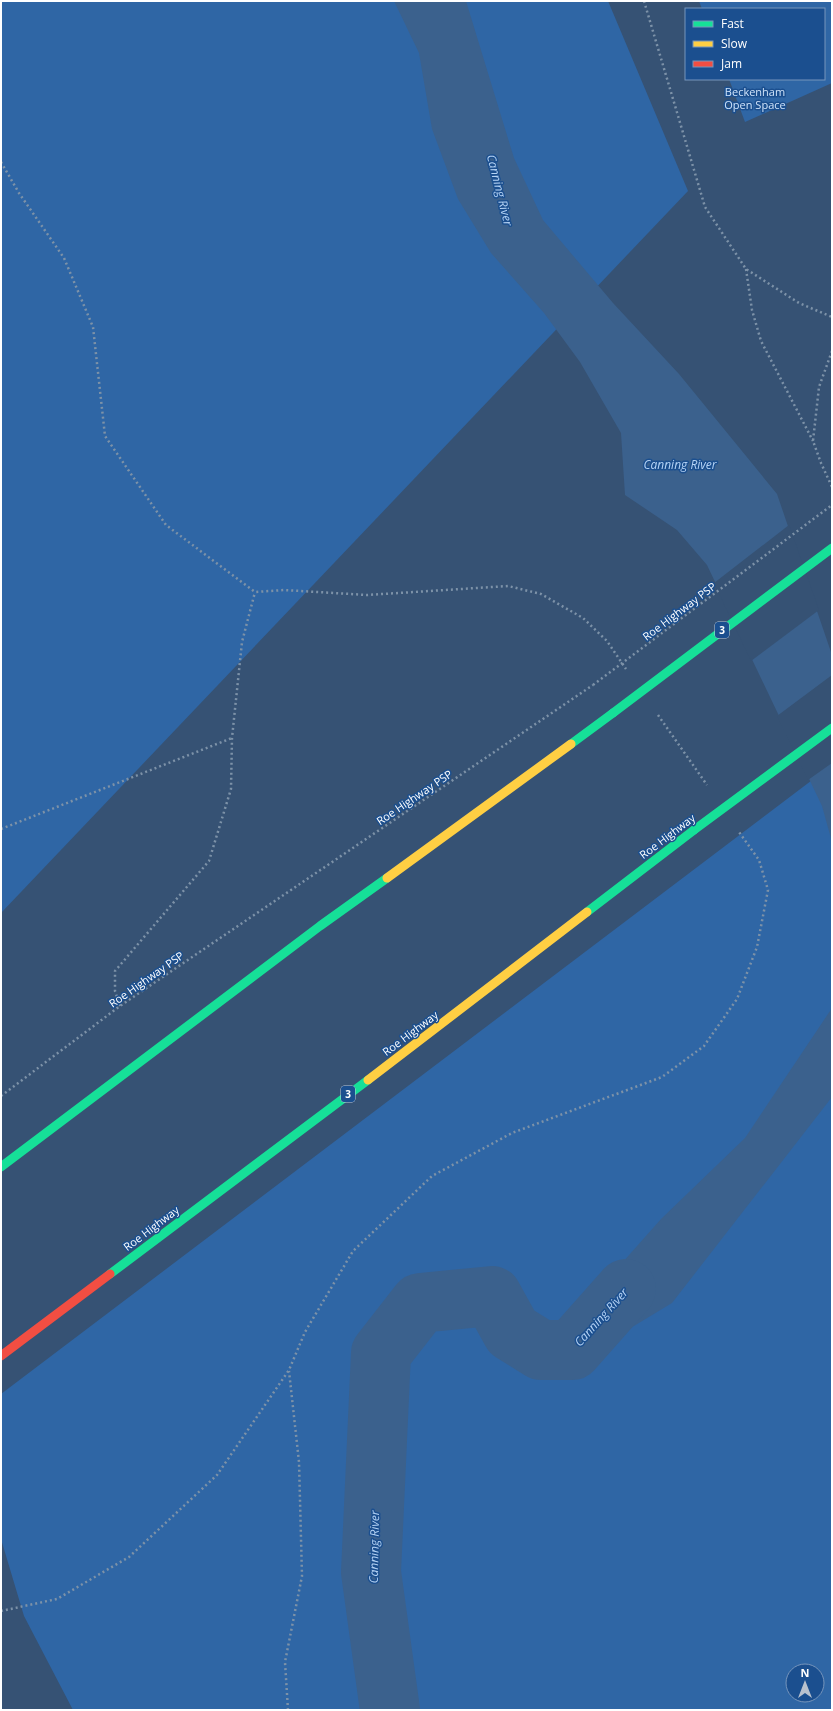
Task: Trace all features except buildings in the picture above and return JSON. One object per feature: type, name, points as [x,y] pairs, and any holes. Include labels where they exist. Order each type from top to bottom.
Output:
[{"type":"highway","name":"3","points":[[1,1168],[320,926],[613,713],[832,548]]},
{"type":"highway","name":"Roe Highway","points":[[1,1356],[435,1029],[694,830],[832,728]]},
{"type":"path","points":[[644,1],[705,207],[746,269],[799,303],[832,317]]},
{"type":"path","points":[[1,162],[19,193],[64,258],[93,327],[105,436],[166,525],[255,592],[242,642],[232,738],[231,789],[209,861],[115,971],[115,991],[120,1006]]},
{"type":"path","points":[[746,269],[752,310],[761,341],[814,441],[821,463],[832,487]]},
{"type":"path","points":[[814,441],[819,387],[832,351]]},
{"type":"path","name":"Roe Highway PSP","points":[[1,1096],[120,1006],[593,685],[832,505]]},
{"type":"path","points":[[1,829],[232,738]]},
{"type":"path","points":[[1,1611],[57,1599],[129,1557],[218,1475],[289,1370],[299,1462],[302,1576],[284,1662],[288,1710]]},
{"type":"green space","points":[[1,1],[608,1],[688,191],[1,913]]},
{"type":"green space","name":"Beckenham Open Space","points":[[699,1],[832,1],[832,83],[745,122],[729,80],[825,80],[825,8],[702,8]]},
{"type":"green space","points":[[832,765],[832,1710],[73,1710],[24,1616],[1,1539],[1,1394]]},
{"type":"water","name":"Canning River","points":[[394,1],[466,1],[514,158],[543,220],[613,303],[679,374],[777,494],[832,655],[832,842],[822,806],[707,565],[677,530],[625,495],[621,433],[580,362],[544,313],[491,253],[458,199],[432,129],[419,53]]},
{"type":"water","name":"Canning River","points":[[832,1008],[832,1097],[672,1303],[624,1332],[572,1350],[590,1299],[661,1219],[745,1138]]},
{"type":"pier","points":[[789,525],[819,610],[751,661],[714,583]]},
{"type":"pier","points":[[832,675],[832,763],[808,780],[777,716]]},
{"type":"waterway","name":"Canning River","points":[[390,1710],[371,1572],[381,1353],[420,1303],[492,1296],[512,1332],[541,1350],[572,1350],[626,1289]]},
{"type":"traffic: fast","points":[[613,713],[832,548]]},
{"type":"traffic: fast","points":[[571,744],[613,713]]},
{"type":"traffic: fast","points":[[694,830],[832,728]]},
{"type":"traffic: fast","points":[[587,912],[694,830]]},
{"type":"traffic: fast","points":[[1,1167],[320,926],[387,878]]},
{"type":"traffic: fast","points":[[110,1274],[368,1080]]},
{"type":"traffic: slow","points":[[387,878],[571,744]]},
{"type":"traffic: slow","points":[[368,1080],[587,912]]},
{"type":"traffic: jam","points":[[1,1356],[110,1274]]}]
